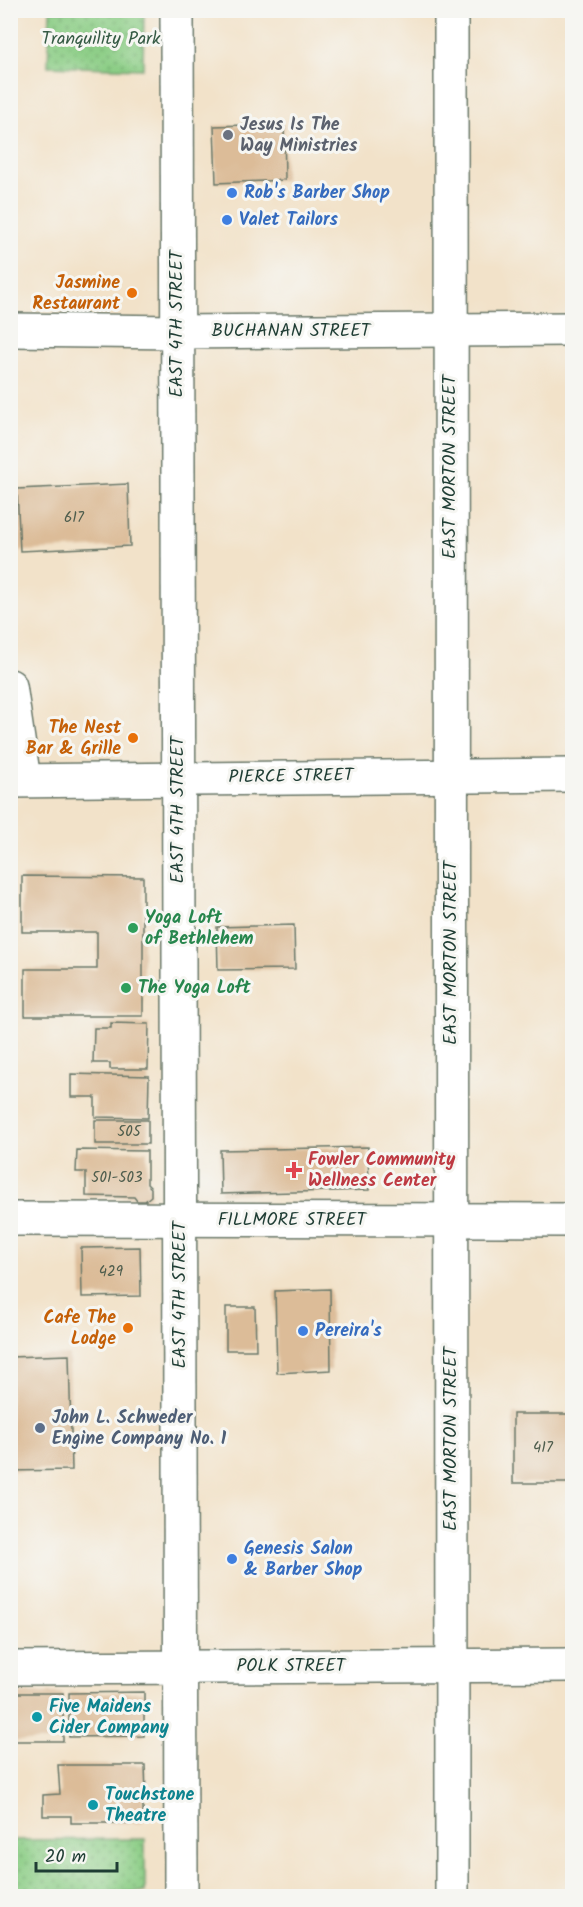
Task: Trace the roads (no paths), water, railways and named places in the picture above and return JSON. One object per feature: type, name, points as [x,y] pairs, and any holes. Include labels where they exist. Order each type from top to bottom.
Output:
[{"type":"street","name":"EAST 4TH STREET","points":[[177,10],[181,1896]]},
{"type":"street","name":"EAST MORTON STREET","points":[[452,10],[450,330],[452,1896]]},
{"type":"street","name":"BUCHANAN STREET","points":[[10,330],[177,332],[573,328]]},
{"type":"street","points":[[10,686],[17,781]]},
{"type":"street","name":"PIERCE STREET","points":[[17,781],[573,775]]},
{"type":"street","name":"FILLMORE STREET","points":[[10,1220],[573,1221]]},
{"type":"street","name":"POLK STREET","points":[[10,1668],[573,1665]]},
{"type":"place","name":"Jesus Is The Way Ministries","points":[[228,135]]},
{"type":"place","name":"Rob's Barber Shop","points":[[232,193]]},
{"type":"place","name":"Valet Tailors","points":[[227,220]]},
{"type":"place","name":"Jasmine Restaurant","points":[[132,293]]},
{"type":"place","name":"The Nest Bar & Grille","points":[[133,738]]},
{"type":"place","name":"Yoga Loft of Bethlehem","points":[[133,928]]},
{"type":"place","name":"The Yoga Loft","points":[[126,988]]},
{"type":"place","name":"Fowler Community Wellness Center","points":[[294,1170]]},
{"type":"place","name":"Cafe The Lodge","points":[[128,1328]]},
{"type":"place","name":"Pereira's","points":[[303,1331]]},
{"type":"place","name":"John L. Schweder Engine Company No. 1","points":[[40,1428]]},
{"type":"place","name":"Genesis Salon & Barber Shop","points":[[232,1559]]},
{"type":"place","name":"Five Maidens Cider Company","points":[[37,1717]]},
{"type":"place","name":"Touchstone Theatre","points":[[93,1805]]},
{"type":"park label","name":"Tranquility Park","points":[[101,39]]}]
